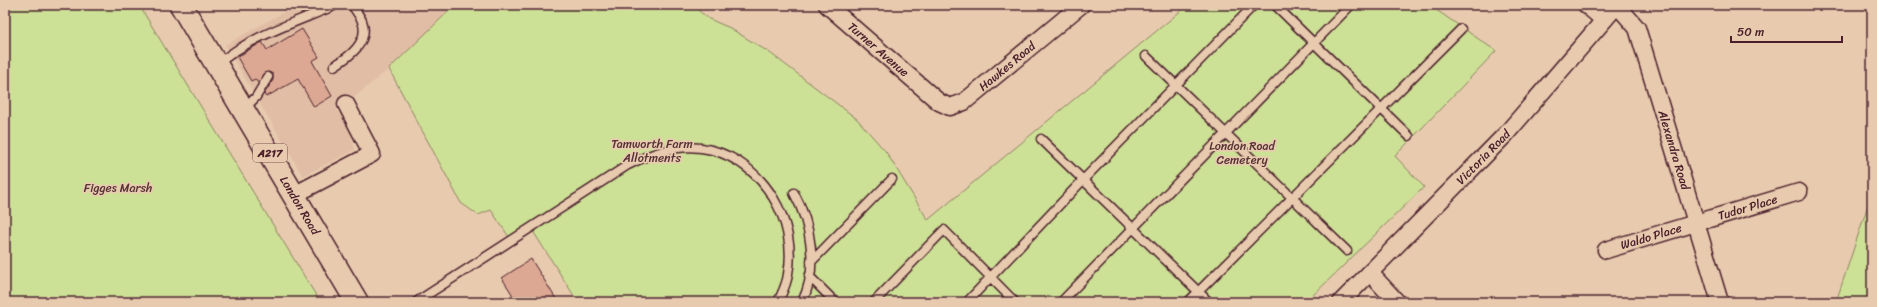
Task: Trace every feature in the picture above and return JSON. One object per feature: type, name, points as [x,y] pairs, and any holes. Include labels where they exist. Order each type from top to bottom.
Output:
[{"type":"main road","name":"London Road","points":[[181,5],[358,302]]},
{"type":"street","name":"Turner Avenue","points":[[827,5],[930,94]]},
{"type":"street","name":"Hawkes Road","points":[[930,94],[945,106],[959,105],[1081,5]]},
{"type":"street","points":[[1586,5],[1604,20]]},
{"type":"street","name":"Victoria Road","points":[[1341,302],[1506,134],[1617,5]]},
{"type":"street","name":"Alexandra Road","points":[[1617,5],[1637,28],[1720,302]]},
{"type":"street","points":[[294,195],[372,154],[346,104]]},
{"type":"street","name":"Tudor Place","points":[[1696,223],[1799,192]]},
{"type":"street","name":"Waldo Place","points":[[1606,250],[1696,223]]},
{"type":"street","points":[[1370,273],[1398,302]]},
{"type":"lane","points":[[217,65],[226,57],[259,38],[336,5]]},
{"type":"lane","points":[[334,66],[347,58],[357,48],[362,37],[363,22],[352,5]]},
{"type":"lane","points":[[967,302],[1175,84],[1254,5]]},
{"type":"lane","points":[[1275,5],[1409,136]]},
{"type":"lane","points":[[1061,302],[1351,5]]},
{"type":"lane","points":[[1188,302],[1461,29]]},
{"type":"lane","points":[[1146,56],[1347,251]]},
{"type":"lane","points":[[244,110],[256,97],[268,77]]},
{"type":"lane","points":[[1041,139],[1209,302]]},
{"type":"lane","points":[[416,302],[643,157],[664,150],[689,148],[712,150],[728,156],[749,170],[764,184],[775,200],[783,217],[790,245],[788,274],[778,302]]},
{"type":"lane","points":[[811,262],[892,179]]},
{"type":"lane","points":[[794,193],[807,226],[811,262],[802,302]]},
{"type":"lane","points":[[874,302],[944,230],[1015,302]]},
{"type":"lane","points":[[809,276],[835,302]]},
{"type":"shaded area","points":[[296,5],[455,5],[389,69],[351,100],[339,102],[337,109],[338,113],[341,112],[351,134],[355,150],[303,176],[225,45]]},
{"type":"green space","name":"Figges Marsh","points":[[5,5],[139,5],[320,302],[5,302]]},
{"type":"green space","points":[[455,5],[692,5],[709,19],[730,28],[770,53],[857,119],[886,152],[928,220],[1188,5],[1429,5],[1496,51],[1395,156],[1424,187],[1306,302],[578,302],[529,225],[509,237],[491,210],[478,215],[461,203],[389,69]]},
{"type":"green space","points":[[1872,193],[1872,302],[1836,302]]},
{"type":"building","points":[[302,29],[319,57],[312,61],[332,96],[314,107],[298,79],[266,97],[264,94],[273,80],[273,74],[266,72],[258,83],[255,79],[251,81],[237,57],[262,42],[267,50]]},
{"type":"building","points":[[531,259],[558,302],[517,302],[502,278]]},
{"type":"park label","name":"Tamworth Farm Allotments","points":[[652,151]]},
{"type":"park label","name":"London Road Cemetery","points":[[1242,153]]}]
